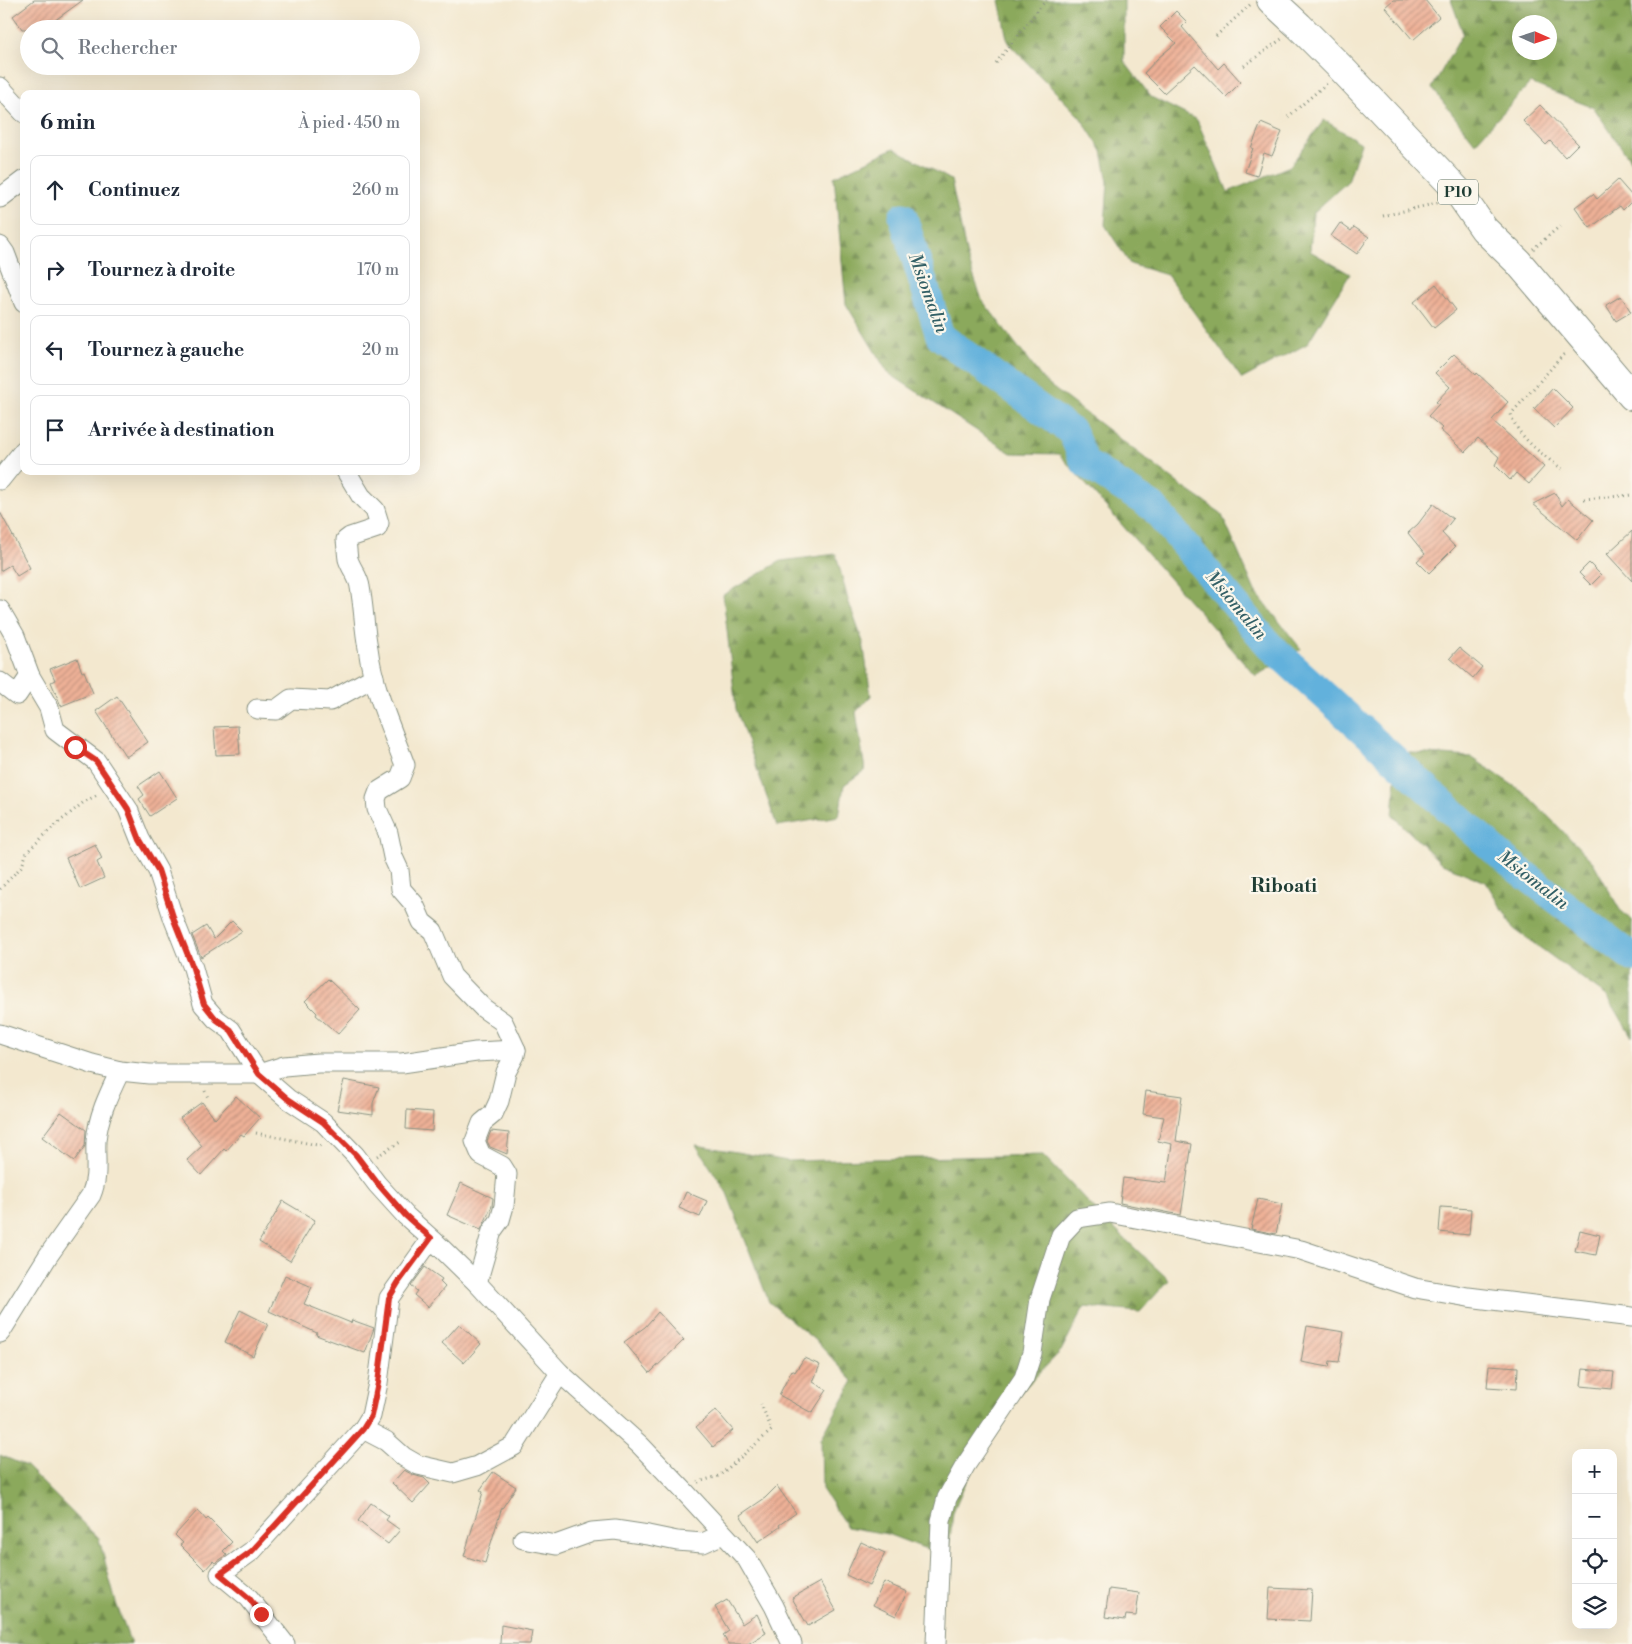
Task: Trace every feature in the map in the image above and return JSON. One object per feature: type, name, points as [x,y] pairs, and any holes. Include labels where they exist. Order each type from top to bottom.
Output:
[{"type":"main road","name":"P10","points":[[1271,0],[1300,26],[1456,189],[1484,229],[1518,262],[1632,396]]},
{"type":"street","points":[[0,88],[20,109]]},
{"type":"street","points":[[0,198],[20,183]]},
{"type":"street","points":[[0,246],[5,253],[20,292]]},
{"type":"street","points":[[0,480],[20,455]]},
{"type":"street","points":[[348,475],[361,496],[374,510],[379,523],[377,528],[346,540],[349,560],[360,584],[366,618],[368,648],[374,677],[405,765],[400,778],[379,791],[376,799],[377,809],[388,833],[401,889],[414,904],[422,922],[433,931],[452,976],[483,1008],[503,1022],[516,1050],[506,1072],[499,1101],[493,1114],[482,1123],[475,1141],[481,1155],[502,1166],[507,1174],[504,1206],[500,1220],[492,1231],[476,1283]]},
{"type":"street","points":[[0,610],[15,636],[30,676],[49,708],[55,730],[96,761],[128,809],[140,840],[158,870],[204,1004],[216,1019],[231,1030],[259,1074],[288,1099],[323,1122],[356,1155],[406,1216],[476,1283],[560,1373],[640,1445],[724,1534],[751,1565],[774,1606],[792,1644]]},
{"type":"street","points":[[0,682],[17,695],[30,676]]},
{"type":"street","points":[[258,709],[276,710],[291,699],[330,701],[374,677]]},
{"type":"street","points":[[0,1034],[92,1064],[120,1071],[187,1075],[259,1074],[284,1066],[318,1063],[402,1063],[476,1052],[516,1050]]},
{"type":"street","points":[[0,1333],[48,1256],[91,1195],[96,1184],[96,1141],[100,1115],[120,1071]]},
{"type":"street","points":[[936,1644],[941,1521],[948,1498],[965,1466],[1024,1378],[1032,1353],[1040,1299],[1061,1235],[1077,1218],[1110,1213],[1301,1250],[1416,1288],[1468,1297],[1632,1317]]},
{"type":"street","points":[[285,1644],[249,1598],[220,1574],[252,1551],[363,1429],[371,1416],[378,1383],[389,1298],[431,1238]]},
{"type":"street","points":[[363,1429],[386,1441],[404,1457],[418,1465],[453,1473],[477,1466],[514,1446],[560,1373]]},
{"type":"street","points":[[523,1540],[556,1545],[592,1532],[615,1530],[677,1541],[703,1543],[724,1534]]},
{"type":"path","points":[[996,63],[1046,0]]},
{"type":"path","points":[[1216,36],[1255,0]]},
{"type":"path","points":[[1244,66],[1300,26]]},
{"type":"path","points":[[1288,117],[1342,69]]},
{"type":"path","points":[[1383,216],[1446,201],[1456,189]]},
{"type":"path","points":[[1518,262],[1560,226]]},
{"type":"path","points":[[1562,469],[1542,455],[1513,425],[1511,414],[1563,354],[1589,344]]},
{"type":"path","points":[[1584,499],[1632,494]]},
{"type":"path","points":[[0,889],[22,866],[27,852],[52,828],[84,802],[114,786]]},
{"type":"path","points":[[256,1133],[314,1144],[356,1155],[375,1157],[402,1141]]},
{"type":"path","points":[[685,1492],[698,1482],[719,1476],[772,1430],[761,1404]]},
{"type":"green space","points":[[999,0],[1124,0],[1124,61],[1151,97],[1197,120],[1228,192],[1290,166],[1324,120],[1361,143],[1348,181],[1313,213],[1310,251],[1350,274],[1307,344],[1242,379],[1167,275],[1130,264],[1105,225],[1108,182],[1102,151],[1080,117],[1008,43]]},
{"type":"green space","points":[[1451,0],[1632,0],[1632,163],[1594,108],[1530,83],[1475,143],[1432,88],[1463,33]]},
{"type":"green space","points":[[894,148],[951,180],[967,257],[982,300],[1045,382],[1183,487],[1221,513],[1255,591],[1301,649],[1256,676],[1059,454],[1011,453],[888,373],[846,304],[834,177]]},
{"type":"green space","points":[[836,554],[848,600],[863,642],[871,696],[856,712],[865,770],[844,785],[839,816],[777,826],[736,709],[723,595],[781,561]]},
{"type":"green space","points":[[1398,752],[1471,757],[1526,794],[1593,862],[1620,910],[1632,920],[1632,1037],[1608,997],[1514,929],[1486,882],[1442,864],[1393,816]]},
{"type":"green space","points":[[696,1145],[788,1161],[1043,1155],[1107,1222],[1169,1280],[1140,1312],[1084,1307],[1061,1351],[992,1421],[953,1512],[948,1557],[887,1534],[847,1527],[822,1489],[821,1439],[853,1381],[817,1342],[769,1302],[727,1193]]},
{"type":"green space","points":[[0,1455],[26,1466],[99,1539],[116,1603],[131,1644],[0,1644]]},
{"type":"building","points":[[34,0],[83,0],[55,20],[20,20],[20,26],[13,16]]},
{"type":"building","points":[[1393,0],[1425,0],[1439,17],[1413,40],[1385,7]]},
{"type":"building","points":[[1176,11],[1187,22],[1182,27],[1218,69],[1224,63],[1241,82],[1226,97],[1195,65],[1164,93],[1144,73],[1176,43],[1160,27]]},
{"type":"building","points":[[1540,105],[1578,144],[1565,157],[1550,141],[1546,145],[1523,121]]},
{"type":"building","points":[[1261,123],[1282,132],[1272,156],[1264,153],[1257,176],[1245,172],[1253,148],[1251,148]]},
{"type":"building","points":[[1618,180],[1632,196],[1632,201],[1623,210],[1620,206],[1590,228],[1575,207],[1593,194],[1597,199]]},
{"type":"building","points":[[1340,223],[1351,231],[1354,227],[1369,237],[1357,254],[1331,236]]},
{"type":"building","points":[[1436,284],[1456,310],[1434,328],[1414,302]]},
{"type":"building","points":[[1621,296],[1631,312],[1616,321],[1606,305]]},
{"type":"building","points":[[1454,354],[1508,402],[1492,420],[1544,467],[1529,484],[1516,473],[1510,480],[1495,465],[1499,457],[1478,438],[1465,452],[1440,430],[1442,428],[1428,416],[1439,404],[1436,402],[1450,387],[1435,373]]},
{"type":"building","points":[[1553,388],[1573,408],[1554,428],[1534,409]]},
{"type":"building","points":[[1555,493],[1562,506],[1568,499],[1593,520],[1577,540],[1533,504]]},
{"type":"building","points":[[1433,504],[1453,519],[1442,533],[1455,547],[1429,573],[1417,561],[1425,554],[1408,533],[1418,524]]},
{"type":"building","points":[[0,512],[30,568],[17,576],[10,565],[0,571]]},
{"type":"building","points":[[1632,531],[1632,581],[1607,554]]},
{"type":"building","points":[[1589,563],[1601,575],[1591,585],[1579,573]]},
{"type":"building","points":[[1459,648],[1482,667],[1473,678],[1450,658]]},
{"type":"building","points":[[77,658],[93,693],[61,706],[51,682],[55,680],[50,669]]},
{"type":"building","points":[[117,696],[148,742],[126,757],[96,711]]},
{"type":"building","points":[[238,726],[240,754],[216,755],[214,727]]},
{"type":"building","points":[[160,771],[177,798],[150,816],[139,799],[144,795],[138,786]]},
{"type":"building","points":[[95,844],[102,859],[97,862],[104,878],[80,889],[66,858]]},
{"type":"building","points":[[232,921],[242,931],[201,957],[192,935],[206,926],[214,939]]},
{"type":"building","points":[[328,979],[360,1010],[338,1034],[316,1015],[317,1013],[305,1001]]},
{"type":"building","points":[[344,1080],[379,1087],[373,1103],[373,1115],[337,1110]]},
{"type":"building","points":[[1146,1091],[1182,1096],[1176,1141],[1192,1144],[1181,1215],[1120,1203],[1123,1178],[1166,1183],[1172,1144],[1158,1141],[1164,1117],[1143,1114]]},
{"type":"building","points":[[236,1096],[260,1118],[244,1136],[241,1134],[226,1151],[224,1149],[201,1175],[187,1160],[202,1146],[180,1118],[202,1102],[215,1119]]},
{"type":"building","points":[[407,1110],[433,1112],[432,1131],[406,1129]]},
{"type":"building","points":[[61,1112],[86,1130],[85,1146],[74,1161],[42,1137]]},
{"type":"building","points":[[491,1131],[509,1133],[507,1154],[490,1147],[487,1141]]},
{"type":"building","points":[[461,1183],[493,1198],[492,1206],[481,1230],[447,1215]]},
{"type":"building","points":[[686,1192],[707,1201],[700,1217],[679,1208]]},
{"type":"building","points":[[1258,1199],[1282,1204],[1276,1234],[1251,1229]]},
{"type":"building","points":[[283,1201],[315,1220],[290,1261],[259,1242]]},
{"type":"building","points":[[1441,1207],[1471,1209],[1469,1235],[1439,1232]]},
{"type":"building","points":[[1580,1230],[1600,1235],[1596,1255],[1575,1251]]},
{"type":"building","points":[[425,1267],[442,1279],[440,1282],[445,1287],[428,1307],[414,1295],[417,1291],[411,1286]]},
{"type":"building","points":[[285,1275],[312,1287],[304,1304],[351,1323],[352,1320],[374,1328],[365,1353],[316,1335],[317,1333],[269,1311]]},
{"type":"building","points":[[240,1310],[268,1324],[253,1356],[225,1342]]},
{"type":"building","points":[[658,1312],[684,1340],[650,1373],[624,1342],[645,1327]]},
{"type":"building","points":[[459,1324],[481,1344],[464,1363],[442,1343]]},
{"type":"building","points":[[1307,1326],[1344,1332],[1339,1362],[1330,1361],[1329,1367],[1301,1362]]},
{"type":"building","points":[[804,1358],[820,1365],[813,1382],[827,1390],[812,1413],[779,1395],[792,1370],[795,1372]]},
{"type":"building","points":[[1489,1365],[1518,1367],[1517,1389],[1487,1387]]},
{"type":"building","points":[[1583,1369],[1614,1372],[1612,1389],[1581,1386]]},
{"type":"building","points":[[716,1410],[733,1430],[713,1447],[696,1427]]},
{"type":"building","points":[[404,1470],[424,1478],[430,1484],[413,1503],[392,1483]]},
{"type":"building","points":[[493,1472],[516,1487],[501,1510],[485,1563],[464,1556],[483,1492],[480,1490]]},
{"type":"building","points":[[777,1486],[796,1513],[758,1542],[740,1515],[765,1498]]},
{"type":"building","points":[[371,1503],[389,1516],[386,1520],[400,1530],[388,1544],[358,1521]]},
{"type":"building","points":[[198,1510],[206,1520],[208,1518],[232,1542],[223,1551],[227,1555],[215,1563],[213,1561],[205,1570],[180,1545],[183,1543],[175,1535]]},
{"type":"building","points":[[861,1542],[885,1553],[869,1586],[846,1575]]},
{"type":"building","points":[[820,1582],[836,1610],[808,1626],[792,1598]]},
{"type":"building","points":[[884,1582],[907,1592],[896,1616],[873,1605]]},
{"type":"building","points":[[1270,1588],[1312,1590],[1310,1621],[1268,1619]]},
{"type":"building","points":[[1109,1589],[1139,1593],[1136,1616],[1126,1615],[1125,1620],[1105,1617]]},
{"type":"building","points":[[727,1600],[742,1624],[757,1614],[766,1633],[748,1644],[728,1644],[723,1635],[729,1631],[715,1607]]},
{"type":"building","points":[[501,1625],[532,1631],[530,1644],[500,1644]]},
{"type":"waterway","name":"Msiomalin","points":[[903,217],[940,336],[1072,432],[1085,463],[1153,507],[1269,645],[1503,858],[1632,957]]},
{"type":"district","name":"Riboati","points":[[1284,886]]},
{"type":"route","points":[[75,747],[96,761],[128,809],[140,840],[158,870],[180,937],[201,990],[204,1004],[216,1019],[231,1030],[259,1074],[288,1099],[323,1122],[356,1155],[406,1216],[431,1238],[389,1298],[378,1383],[371,1416],[363,1429],[252,1551],[220,1574],[249,1598],[261,1614]]}]
